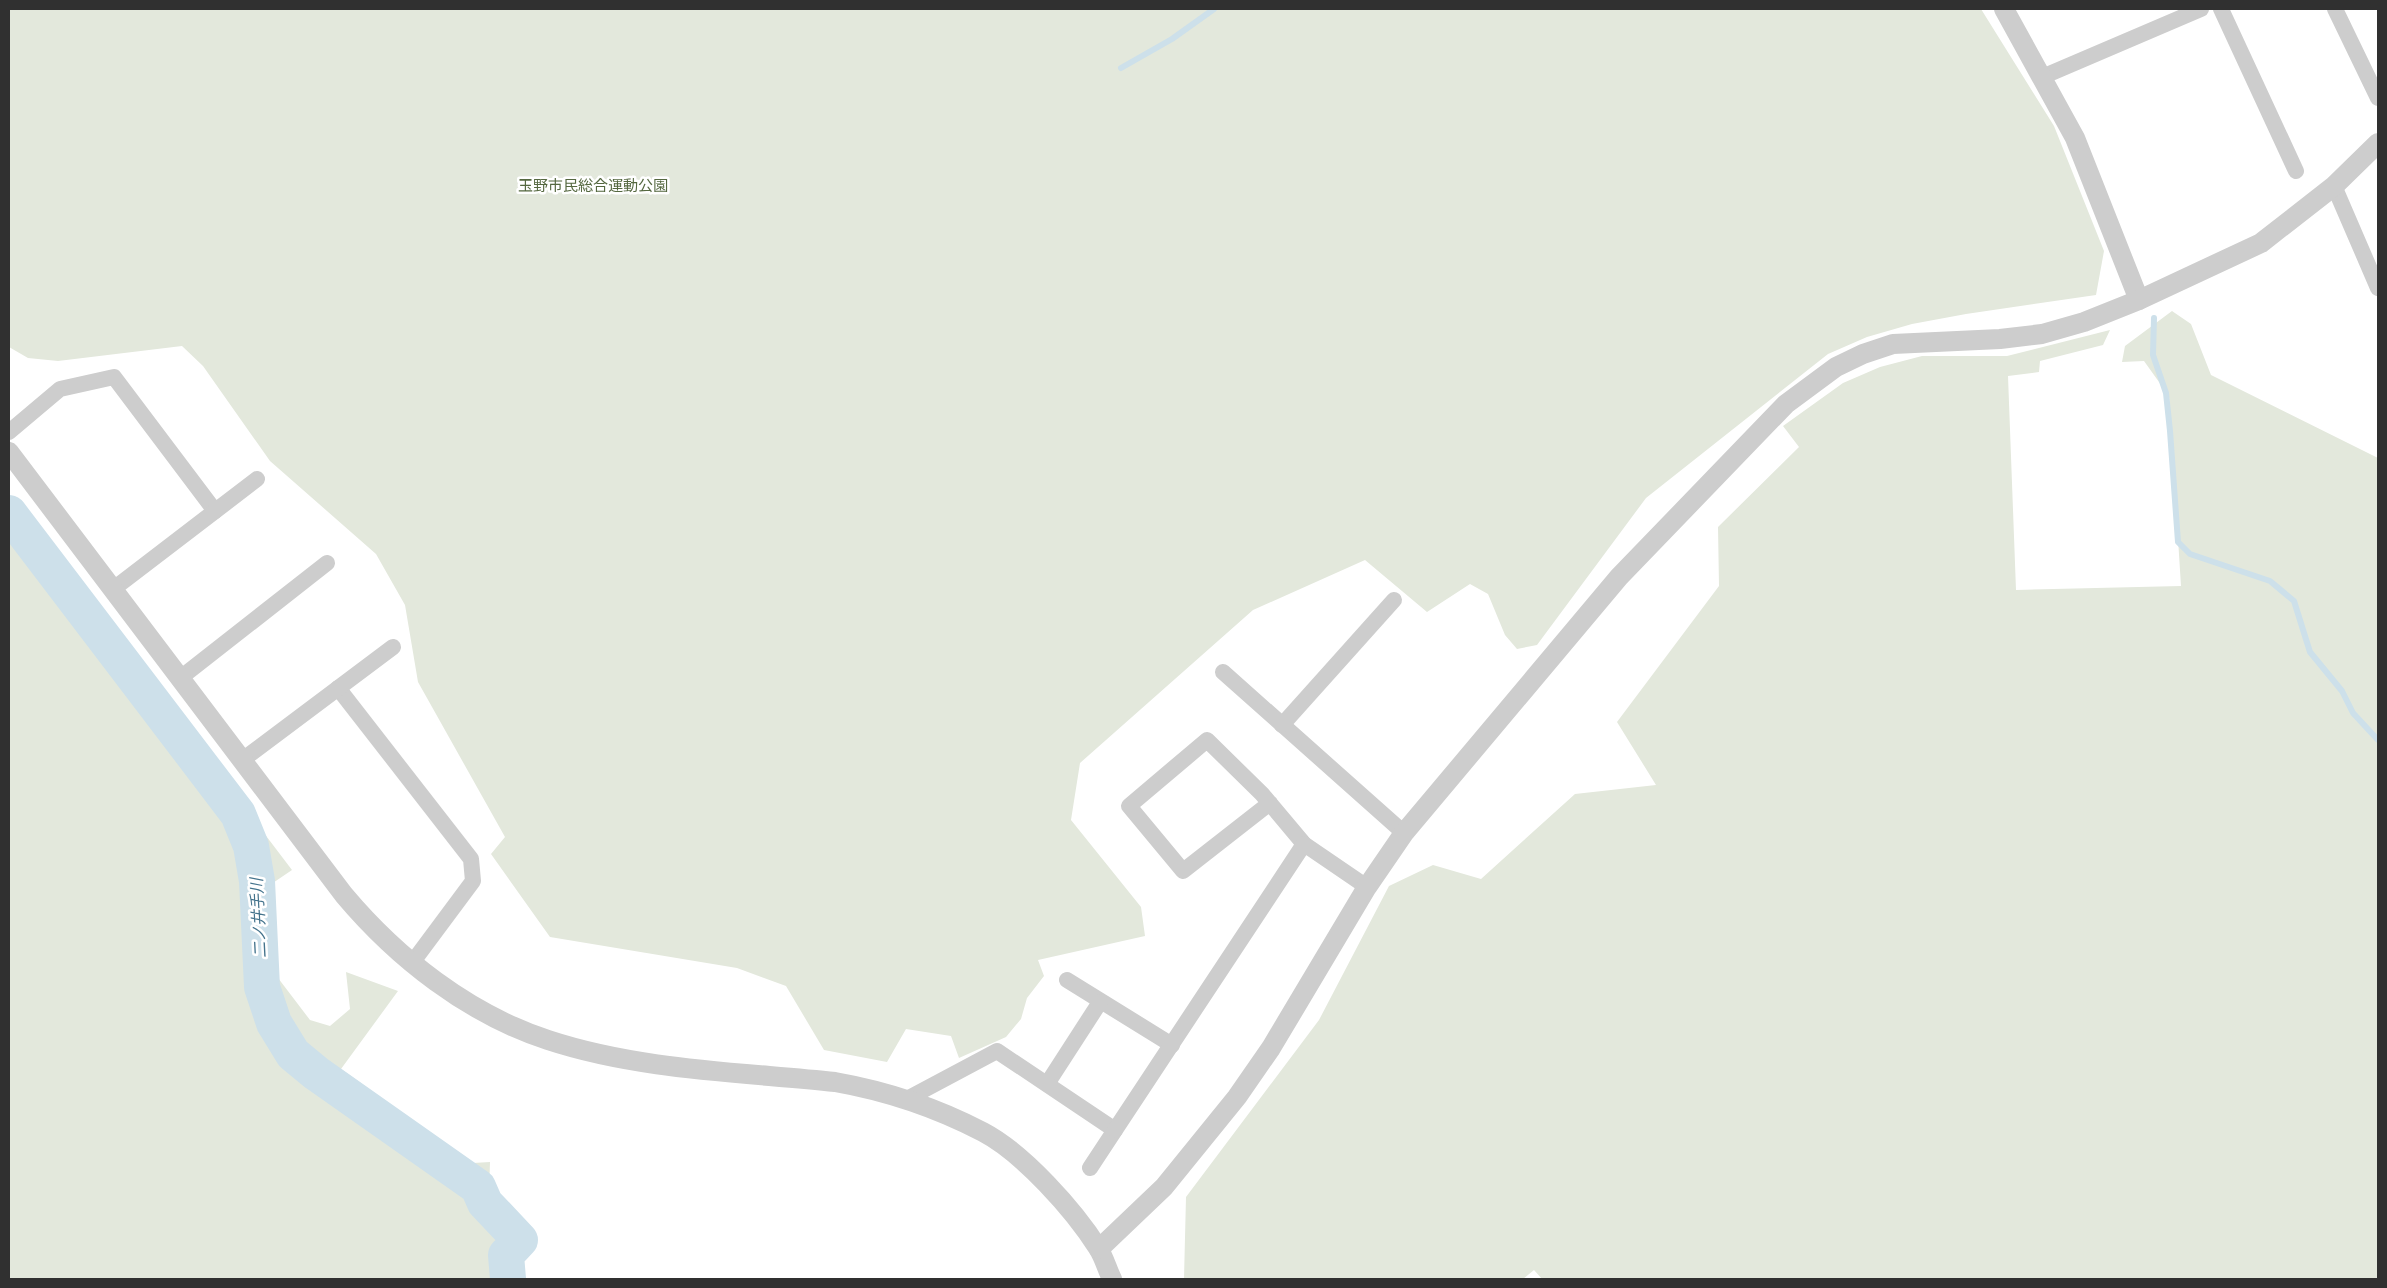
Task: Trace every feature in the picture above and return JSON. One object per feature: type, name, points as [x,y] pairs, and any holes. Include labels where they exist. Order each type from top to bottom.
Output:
[{"type":"street","points":[[2004,9],[2075,138],[2139,300]]},
{"type":"street","points":[[2042,77],[2201,9]]},
{"type":"street","points":[[2222,9],[2296,172]]},
{"type":"street","points":[[2334,9],[2378,98]]},
{"type":"street","points":[[1098,1249],[1164,1187],[1237,1098],[1271,1048],[1367,888],[1404,833],[1619,577],[1786,404],[1836,367],[1863,354],[1893,344],[2000,339],[2042,334],[2084,322],[2139,300],[2261,243],[2334,186],[2378,143]]},
{"type":"street","points":[[2334,186],[2378,288]]},
{"type":"street","points":[[9,432],[60,389],[114,377],[215,511]]},
{"type":"street","points":[[9,452],[241,761],[361,915],[372,928],[412,963],[462,999],[505,1022],[547,1040],[596,1053],[651,1063],[835,1082],[865,1087],[905,1100],[984,1133],[1017,1155],[1075,1215],[1098,1249],[1112,1279]]},
{"type":"street","points":[[112,590],[257,479]]},
{"type":"street","points":[[179,679],[326,563]]},
{"type":"street","points":[[1282,725],[1394,600]]},
{"type":"street","points":[[241,761],[393,647]]},
{"type":"street","points":[[1223,672],[1404,833]]},
{"type":"street","points":[[338,688],[471,859],[473,881],[412,963]]},
{"type":"street","points":[[1270,803],[1183,871],[1129,806],[1207,740],[1270,803],[1304,844],[1367,888]]},
{"type":"street","points":[[1090,1168],[1304,844]]},
{"type":"street","points":[[1067,980],[1172,1045]]},
{"type":"street","points":[[1047,1084],[1100,1002]]},
{"type":"street","points":[[905,1100],[997,1050],[1115,1130]]},
{"type":"green space","name":"玉野市民総合運動公園","points":[[9,9],[1981,9],[2054,126],[2104,251],[2096,295],[1912,324],[1867,337],[1828,354],[1646,498],[1537,645],[1517,649],[1505,635],[1488,594],[1470,584],[1427,612],[1365,560],[1253,610],[1080,763],[1071,820],[1141,907],[1145,936],[1038,960],[1044,976],[1027,998],[1021,1019],[1006,1037],[959,1058],[951,1036],[906,1029],[887,1062],[824,1050],[786,986],[737,968],[550,937],[491,854],[505,837],[418,682],[405,605],[376,554],[270,461],[203,366],[182,346],[58,361],[28,358],[9,347]]},
{"type":"green space","points":[[2172,311],[2191,324],[2211,375],[2378,458],[2378,1279],[1542,1279],[1534,1270],[1523,1279],[1184,1279],[1186,1197],[1319,1020],[1389,886],[1433,865],[1481,879],[1575,794],[1656,785],[1617,722],[1719,586],[1718,527],[1799,447],[1783,426],[1843,383],[1880,367],[1922,356],[2007,356],[2110,330],[2103,345],[2040,361],[2039,372],[2008,376],[2016,590],[2181,586],[2169,396],[2144,361],[2122,362],[2125,346]]},
{"type":"green space","points":[[9,498],[292,870],[252,897],[275,974],[310,1020],[330,1026],[350,1009],[346,972],[398,991],[341,1069],[473,1163],[490,1162],[489,1193],[500,1239],[501,1279],[9,1279]]},
{"type":"waterway","points":[[1121,68],[1172,39],[1214,9]]},
{"type":"waterway","points":[[2154,318],[2153,355],[2166,393],[2178,542],[2190,554],[2270,581],[2294,601],[2310,652],[2342,691],[2353,713],[2378,740]]},
{"type":"waterway","name":"二ノ井手川","points":[[9,513],[238,814],[251,846],[257,881],[262,987],[274,1023],[293,1054],[316,1073],[478,1187],[485,1203],[520,1240],[506,1255],[508,1279]]}]
